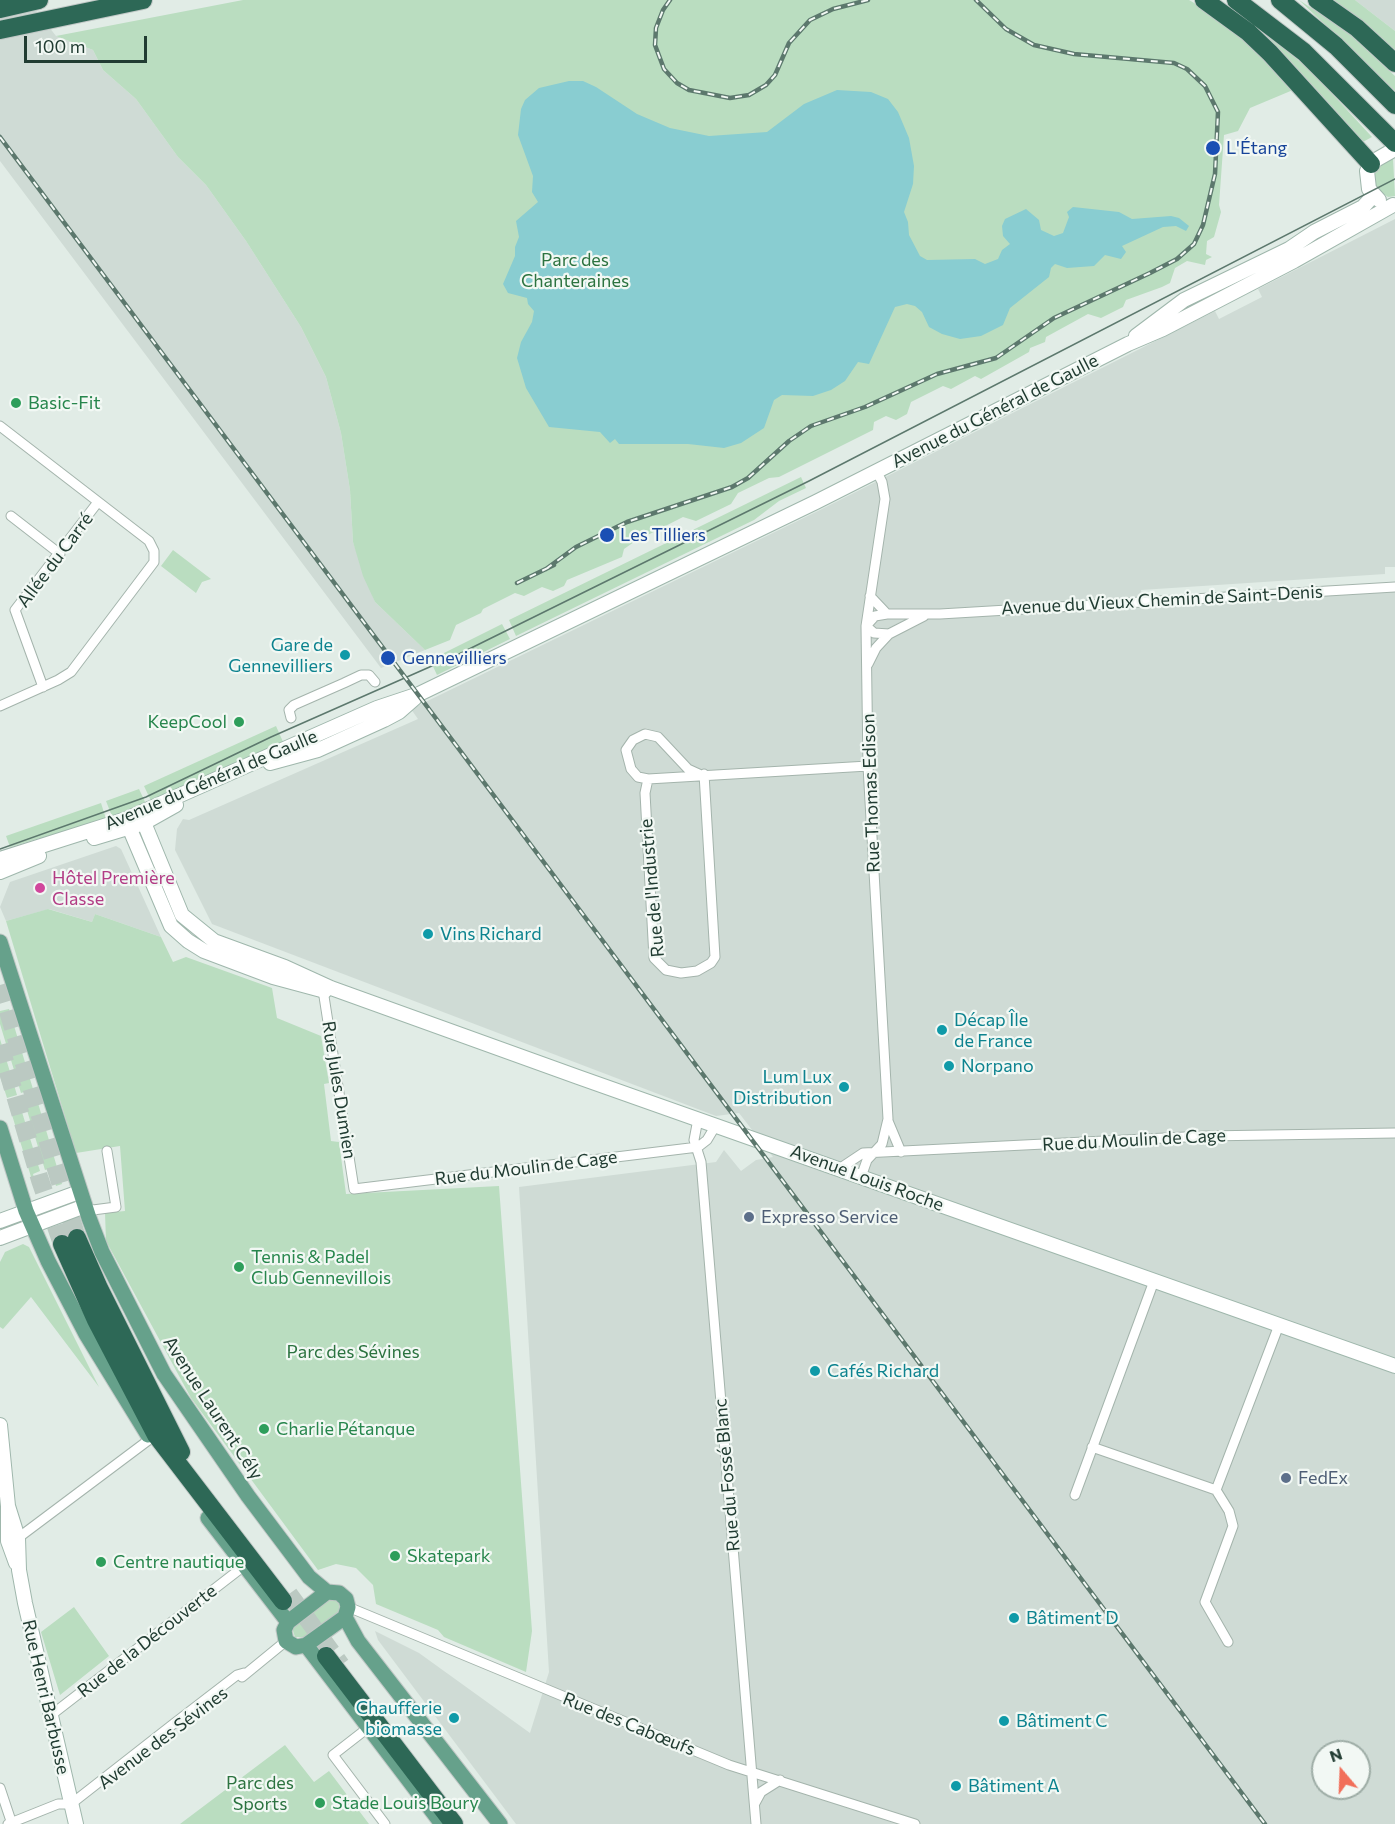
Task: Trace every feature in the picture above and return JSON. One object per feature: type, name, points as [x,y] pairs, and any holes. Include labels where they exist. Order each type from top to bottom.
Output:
[{"type":"highway","points":[[0,9],[39,0]]},
{"type":"highway","points":[[0,30],[143,0]]},
{"type":"highway","points":[[1204,0],[1248,32],[1270,53],[1371,164]]},
{"type":"highway","points":[[1236,0],[1304,52],[1392,142]]},
{"type":"highway","points":[[1280,0],[1336,46],[1395,105]]},
{"type":"highway","points":[[1317,0],[1356,28],[1395,63]]},
{"type":"highway","points":[[70,1240],[96,1320],[156,1435],[286,1598]]},
{"type":"highway","points":[[326,1656],[454,1824]]},
{"type":"main road","points":[[1392,142],[1371,164],[1367,171],[1366,183],[1373,196],[1382,203],[1394,205]]},
{"type":"main road","name":"Avenue du Général de Gaulle","points":[[1132,342],[1137,335],[1176,305],[1225,278],[1289,249],[1314,232],[1363,207],[1373,196]]},
{"type":"main road","name":"Avenue du Général de Gaulle","points":[[0,872],[128,824],[391,710],[419,694],[758,529],[779,511],[876,470],[1132,342],[1163,329],[1294,261],[1394,205]]},
{"type":"main road","points":[[1225,278],[1232,292]]},
{"type":"main road","name":"Avenue Louis Roche","points":[[142,818],[182,915],[214,941],[285,967],[339,991],[1395,1366]]},
{"type":"main road","name":"Avenue du Général de Gaulle","points":[[0,859],[128,824]]},
{"type":"main road","name":"Avenue Louis Roche","points":[[128,824],[171,926],[188,940],[204,951],[273,977],[323,990],[339,991]]},
{"type":"main road","name":"Avenue Laurent Cély","points":[[0,942],[79,1192],[102,1252],[164,1374],[248,1496],[309,1577],[327,1592],[339,1593],[346,1599],[346,1612],[358,1641],[500,1824]]},
{"type":"main road","points":[[0,1128],[32,1226],[76,1317],[150,1439],[288,1622]]},
{"type":"main road","points":[[0,1221],[79,1192]]},
{"type":"main road","points":[[0,1238],[85,1206]]},
{"type":"main road","name":"Rue Henri Barbusse","points":[[0,1425],[9,1540],[19,1570],[76,1824]]},
{"type":"main road","points":[[327,1592],[288,1622],[284,1630],[286,1641],[292,1646],[306,1645],[346,1612]]},
{"type":"main road","points":[[306,1645],[442,1824]]},
{"type":"street","points":[[0,426],[149,541],[154,551],[154,562],[71,672],[0,706]]},
{"type":"street","name":"Rue Thomas Edison","points":[[874,1153],[884,1140],[888,1119],[868,766],[866,668],[866,626],[885,499],[882,482],[876,470]]},
{"type":"street","name":"Allée du Carré","points":[[43,687],[15,610],[98,502]]},
{"type":"street","points":[[11,516],[60,554]]},
{"type":"street","name":"Avenue du Vieux Chemin de Saint-Denis","points":[[866,626],[875,616],[887,614],[929,614],[1395,587]]},
{"type":"street","points":[[870,596],[887,614]]},
{"type":"street","name":"Avenue du Vieux Chemin de Saint-Denis","points":[[866,668],[876,648],[889,634],[929,614]]},
{"type":"street","points":[[866,626],[874,633],[889,634]]},
{"type":"street","points":[[291,718],[289,710],[294,705],[344,682],[361,675],[369,675],[375,682]]},
{"type":"street","points":[[701,774],[688,769],[658,737],[645,734],[633,740],[626,750],[627,760],[638,777],[648,779],[701,774],[868,766]]},
{"type":"street","name":"Rue de l'Industrie","points":[[648,779],[645,793],[654,958],[666,970],[681,973],[698,971],[711,963],[715,957],[701,774]]},
{"type":"street","name":"Rue Jules Dumien","points":[[323,990],[354,1189]]},
{"type":"street","name":"Rue du Fossé Blanc","points":[[698,1119],[694,1140],[698,1147],[756,1824]]},
{"type":"street","name":"Rue Thomas Edison","points":[[888,1119],[901,1152]]},
{"type":"street","points":[[698,1147],[707,1140],[716,1125]]},
{"type":"street","name":"Rue du Moulin de Cage","points":[[839,1169],[858,1155],[874,1153],[1204,1136],[1395,1133]]},
{"type":"street","name":"Rue du Moulin de Cage","points":[[354,1189],[698,1147]]},
{"type":"street","points":[[85,1206],[93,1210],[116,1207],[108,1151]]},
{"type":"street","points":[[861,1177],[867,1160],[874,1153]]},
{"type":"street","points":[[1075,1495],[1154,1281]]},
{"type":"street","points":[[1216,1490],[1279,1325]]},
{"type":"street","points":[[9,1540],[150,1439]]},
{"type":"street","points":[[1092,1447],[1216,1490],[1229,1511],[1233,1526],[1205,1602],[1228,1642]]},
{"type":"street","name":"Rue de la Découverte","points":[[50,1716],[244,1566]]},
{"type":"street","name":"Rue des Cabœufs","points":[[346,1612],[751,1772],[915,1824]]},
{"type":"street","name":"Avenue des Sévines","points":[[71,1802],[286,1641]]},
{"type":"street","points":[[369,1727],[333,1755],[385,1824]]},
{"type":"street","points":[[755,1803],[761,1792],[780,1780]]},
{"type":"street","points":[[0,1788],[13,1824],[58,1804],[71,1802]]},
{"type":"shaded area","points":[[0,0],[28,0],[56,36],[93,50],[103,70],[136,99],[178,157],[206,185],[246,241],[301,327],[326,377],[341,433],[350,490],[353,542],[375,602],[425,650],[381,668],[0,161]]},
{"type":"shaded area","points":[[1355,0],[1395,0],[1395,31]]},
{"type":"shaded area","points":[[1395,219],[1395,567],[1385,567],[1385,574],[1141,590],[1143,606],[1395,582],[1395,1824],[516,1824],[378,1640],[375,1631],[419,1653],[530,1733],[549,1672],[519,1187],[716,1162],[724,1150],[741,1171],[756,1160],[773,1157],[739,1113],[716,1116],[212,924],[175,850],[177,829],[183,819],[189,820],[418,719],[411,709],[820,510],[1215,311],[1219,319],[1262,297],[1258,289]]},
{"type":"shaded area","points":[[116,846],[121,849],[161,937],[95,914],[92,922],[49,909],[6,921],[0,907],[10,882]]},
{"type":"green space","name":"Parc des Chanteraines","points":[[243,0],[1189,0],[1211,13],[1250,45],[1293,90],[1250,108],[1238,131],[1224,135],[1219,205],[1221,212],[1214,237],[1207,241],[1206,254],[1212,257],[1206,260],[1205,265],[1187,261],[1175,268],[1170,283],[1126,300],[1123,307],[1101,318],[1088,314],[1046,337],[1045,342],[1030,348],[1029,352],[981,379],[975,376],[951,389],[943,386],[911,402],[907,414],[896,420],[886,416],[874,422],[873,430],[779,477],[769,478],[738,493],[731,504],[696,521],[683,517],[634,542],[624,549],[622,557],[567,580],[564,586],[553,591],[542,587],[524,596],[515,593],[456,625],[450,640],[425,650],[375,602],[363,576],[353,542],[350,490],[341,433],[326,377],[301,327],[246,241],[206,185],[178,157],[136,99],[103,70],[93,50],[56,36]]},
{"type":"green space","points":[[1219,0],[1270,36],[1312,72],[1372,137],[1361,143]]},
{"type":"green space","points":[[1299,0],[1348,32],[1395,76],[1395,91]]},
{"type":"green space","points":[[1329,0],[1355,0],[1395,31],[1395,52]]},
{"type":"green space","points":[[1393,158],[1395,196],[1388,197],[1375,188],[1373,175],[1376,169]]},
{"type":"green space","points":[[801,477],[806,488],[779,501],[754,520],[516,636],[509,620]]},
{"type":"green space","points":[[173,550],[211,579],[202,582],[196,593],[161,566]]},
{"type":"green space","points":[[502,624],[510,639],[437,675],[430,660]]},
{"type":"green space","points":[[276,726],[284,744],[152,803],[144,786]]},
{"type":"green space","points":[[139,789],[147,806],[113,819],[106,801]]},
{"type":"green space","points":[[101,803],[107,822],[42,843],[40,838],[10,847],[6,836]]},
{"type":"green space","name":"Parc des Sévines","points":[[48,909],[92,922],[95,914],[161,937],[173,962],[186,957],[272,988],[277,1018],[321,1036],[329,1083],[324,1084],[331,1141],[339,1142],[346,1194],[499,1186],[532,1631],[526,1672],[444,1637],[438,1630],[376,1604],[373,1585],[356,1568],[336,1564],[318,1570],[191,1398],[106,1241],[105,1213],[125,1211],[120,1146],[76,1153],[6,921]]},
{"type":"green space","points":[[9,1009],[33,1089],[21,1093],[0,1024],[0,1011]]},
{"type":"green space","points":[[0,1039],[17,1095],[7,1098],[0,1076]]},
{"type":"green space","points":[[35,1093],[62,1184],[56,1186],[51,1168],[45,1170],[23,1097]]},
{"type":"green space","points":[[18,1099],[40,1171],[33,1174],[39,1192],[36,1193],[8,1102]]},
{"type":"green space","points":[[23,1244],[29,1247],[99,1387],[31,1297],[3,1329],[0,1327],[0,1262],[5,1252]]},
{"type":"green space","points":[[334,1598],[340,1602],[340,1612],[309,1637],[295,1637],[292,1628],[325,1601]]},
{"type":"green space","points":[[74,1607],[109,1656],[60,1695],[41,1632]]},
{"type":"green space","name":"Parc des Sports","points":[[285,1745],[314,1782],[329,1771],[369,1824],[180,1824]]},
{"type":"water","points":[[569,81],[583,81],[596,87],[637,114],[670,128],[709,136],[767,132],[804,104],[837,90],[871,92],[888,99],[898,112],[909,138],[914,166],[913,184],[904,212],[909,235],[920,256],[927,260],[975,259],[985,264],[998,259],[1002,250],[1010,244],[1003,236],[1002,226],[1005,219],[1026,209],[1039,220],[1041,230],[1054,236],[1063,233],[1069,217],[1067,212],[1073,207],[1119,212],[1132,219],[1171,216],[1179,218],[1189,226],[1186,231],[1176,226],[1163,227],[1122,246],[1126,252],[1121,259],[1105,255],[1094,266],[1067,268],[1055,264],[1051,268],[1049,277],[1010,308],[1003,325],[981,336],[960,339],[942,334],[929,327],[922,312],[915,306],[907,304],[895,307],[869,364],[858,362],[845,381],[831,390],[813,396],[782,395],[774,400],[764,428],[741,443],[724,448],[688,444],[619,444],[615,439],[610,443],[600,432],[549,427],[526,388],[517,358],[521,342],[532,322],[534,311],[528,304],[527,298],[508,293],[503,284],[515,256],[515,247],[519,237],[516,221],[538,202],[532,192],[533,176],[518,135],[521,109],[525,100],[539,88]]},
{"type":"tunnel","points":[[0,985],[77,1238]]},
{"type":"tunnel","points":[[0,1045],[40,1180],[62,1244]]},
{"type":"tunnel","points":[[289,1594],[341,1665]]},
{"type":"tram line","points":[[0,849],[146,797],[271,737],[459,654],[809,481],[1395,179]]},
{"type":"railway","points":[[670,0],[656,28],[655,45],[664,69],[677,83],[689,90],[730,98],[749,95],[766,85],[775,75],[789,43],[810,20],[833,9],[868,0]]},
{"type":"railway","points":[[546,569],[576,547],[627,522],[732,487],[748,478],[789,441],[811,426],[865,407],[937,374],[996,358],[1054,318],[1177,259],[1194,244],[1203,225],[1215,174],[1218,112],[1205,86],[1187,69],[1174,63],[1074,54],[1034,45],[1006,29],[976,0]]},
{"type":"railway","points":[[0,137],[1265,1824]]},
{"type":"railway","points":[[517,583],[554,565]]},
{"type":"place","name":"L'Étang","points":[[1213,148]]},
{"type":"place","name":"Basic-Fit","points":[[16,403]]},
{"type":"place","name":"Les Tilliers","points":[[607,535]]},
{"type":"place","name":"Gare de Gennevilliers","points":[[345,655]]},
{"type":"place","name":"Gennevilliers","points":[[388,658]]},
{"type":"place","name":"KeepCool","points":[[239,722]]},
{"type":"place","name":"Hôtel Première Classe","points":[[40,888]]},
{"type":"place","name":"Vins Richard","points":[[428,934]]},
{"type":"place","name":"Décap Île de France","points":[[942,1030]]},
{"type":"place","name":"Norpano","points":[[949,1066]]},
{"type":"place","name":"Lum Lux Distribution","points":[[844,1087]]},
{"type":"place","name":"Expresso Service","points":[[749,1217]]},
{"type":"place","name":"Tennis & Padel Club Gennevillois","points":[[239,1267]]},
{"type":"place","name":"Cafés Richard","points":[[815,1371]]},
{"type":"place","name":"Charlie Pétanque","points":[[264,1429]]},
{"type":"place","name":"FedEx","points":[[1286,1478]]},
{"type":"place","name":"Skatepark","points":[[395,1556]]},
{"type":"place","name":"Centre nautique","points":[[101,1562]]},
{"type":"place","name":"Bâtiment D","points":[[1014,1618]]},
{"type":"place","name":"Chaufferie biomasse","points":[[454,1718]]},
{"type":"place","name":"Bâtiment C","points":[[1004,1721]]},
{"type":"place","name":"Bâtiment A","points":[[956,1786]]},
{"type":"place","name":"Stade Louis Boury","points":[[320,1803]]}]
